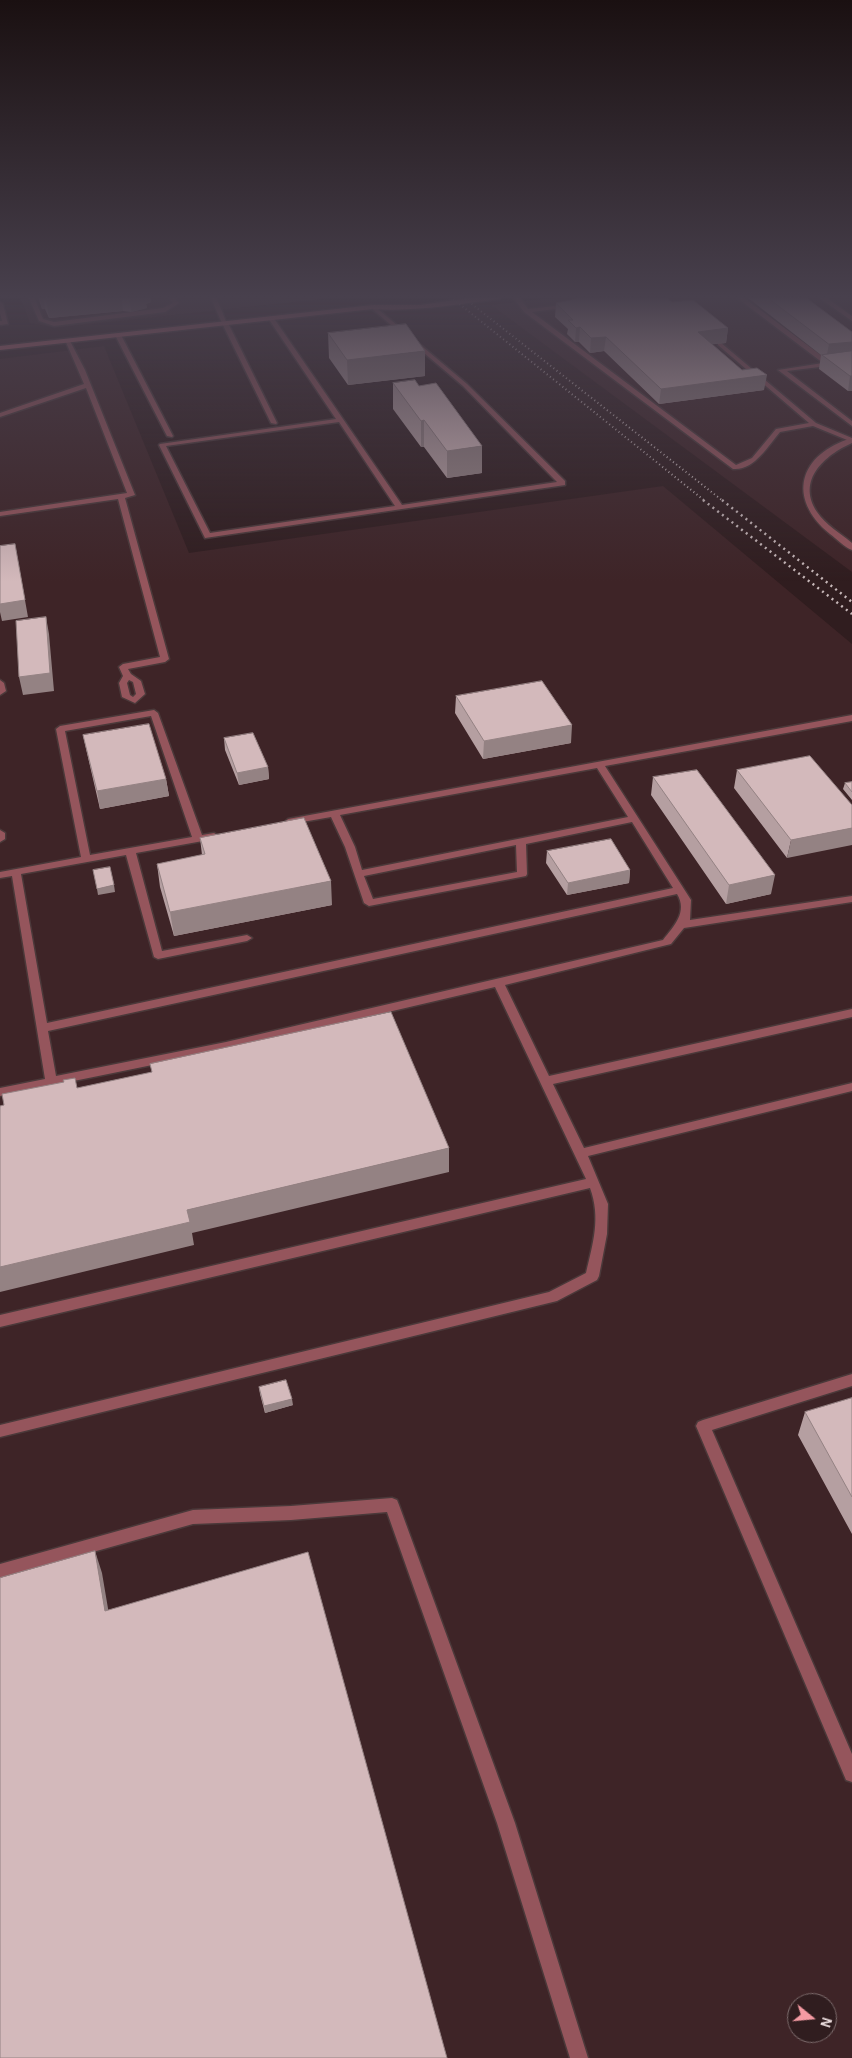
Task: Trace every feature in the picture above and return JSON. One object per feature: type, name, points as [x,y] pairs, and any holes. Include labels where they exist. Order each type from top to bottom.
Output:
[{"type":"street","points":[[852,440],[827,453],[810,472],[806,488],[812,510],[832,531],[852,547]]},
{"type":"lane","points":[[0,415],[73,390]]},
{"type":"lane","points":[[0,514],[131,495],[90,390]]},
{"type":"lane","points":[[146,390],[170,436]]},
{"type":"lane","points":[[258,390],[274,423]]},
{"type":"lane","points":[[320,390],[400,507]]},
{"type":"lane","points":[[341,420],[162,446],[208,536],[562,482],[469,390]]},
{"type":"lane","points":[[631,390],[735,468],[754,459],[778,430],[814,424]]},
{"type":"lane","points":[[774,390],[814,424],[852,440]]},
{"type":"lane","points":[[807,390],[852,424]]},
{"type":"lane","points":[[121,497],[165,659],[123,667],[126,676],[123,683],[126,697],[135,700]]},
{"type":"lane","points":[[126,676],[137,681],[141,694],[135,700]]},
{"type":"lane","points":[[0,683],[2,691],[0,692]]},
{"type":"lane","points":[[135,700],[139,716]]},
{"type":"lane","points":[[86,859],[60,729],[154,713],[198,838]]},
{"type":"lane","points":[[285,822],[852,718]]},
{"type":"lane","points":[[0,1092],[226,1046],[667,942],[685,920],[686,900],[599,764]]},
{"type":"lane","points":[[334,813],[350,847],[369,903],[522,874],[521,841]]},
{"type":"lane","points":[[358,874],[634,819]]},
{"type":"lane","points":[[0,833],[0,839]]},
{"type":"lane","points":[[0,875],[227,833]]},
{"type":"lane","points":[[130,851],[158,955],[247,938]]},
{"type":"lane","points":[[16,872],[51,1082]]},
{"type":"lane","points":[[42,1028],[680,890]]},
{"type":"lane","points":[[680,925],[852,899]]},
{"type":"lane","points":[[0,1431],[552,1297],[592,1276],[601,1234],[602,1204],[594,1182],[499,983]]},
{"type":"lane","points":[[546,1081],[852,1013]]},
{"type":"lane","points":[[580,1153],[852,1087]]},
{"type":"lane","points":[[0,1321],[594,1182]]},
{"type":"lane","points":[[852,1380],[703,1426],[852,1774]]},
{"type":"lane","points":[[0,1571],[193,1518],[392,1505],[506,1823],[579,2058]]},
{"type":"shaded area","points":[[0,390],[122,390],[189,553],[663,486],[852,644],[852,2058],[0,2058]]},
{"type":"shaded area","points":[[606,390],[852,390],[852,572]]},
{"type":"building","points":[[398,390],[441,390],[482,446],[447,451],[424,420],[421,421]]},
{"type":"building","points":[[15,544],[25,600],[0,604],[0,546]]},
{"type":"building","points":[[46,617],[50,673],[19,677],[16,621]]},
{"type":"building","points":[[542,681],[572,725],[484,741],[456,696]]},
{"type":"building","points":[[149,724],[166,779],[97,791],[83,735]]},
{"type":"building","points":[[253,733],[268,767],[237,773],[224,738]]},
{"type":"building","points":[[810,756],[852,805],[852,828],[791,840],[737,770]]},
{"type":"building","points":[[697,770],[775,875],[729,885],[653,777]]},
{"type":"building","points":[[852,782],[852,792],[845,783]]},
{"type":"building","points":[[304,818],[331,881],[170,912],[157,864],[205,854],[200,838]]},
{"type":"building","points":[[611,839],[630,870],[568,883],[547,851]]},
{"type":"building","points":[[110,867],[114,885],[97,889],[93,870]]},
{"type":"building","points":[[391,1012],[449,1148],[187,1210],[190,1222],[0,1267],[0,1106],[4,1105],[2,1094],[64,1082],[63,1080],[75,1078],[77,1088],[152,1072],[150,1064]]},
{"type":"building","points":[[286,1380],[292,1399],[264,1406],[259,1387]]},
{"type":"building","points":[[852,1398],[852,1497],[805,1412]]},
{"type":"building","points":[[95,1551],[105,1611],[308,1552],[447,2058],[0,2058],[0,1578]]},
{"type":"railway","points":[[567,390],[705,501]]},
{"type":"railway","points":[[581,390],[723,501]]},
{"type":"railway","points":[[703,500],[852,614]]},
{"type":"railway","points":[[722,500],[852,602]]}]
